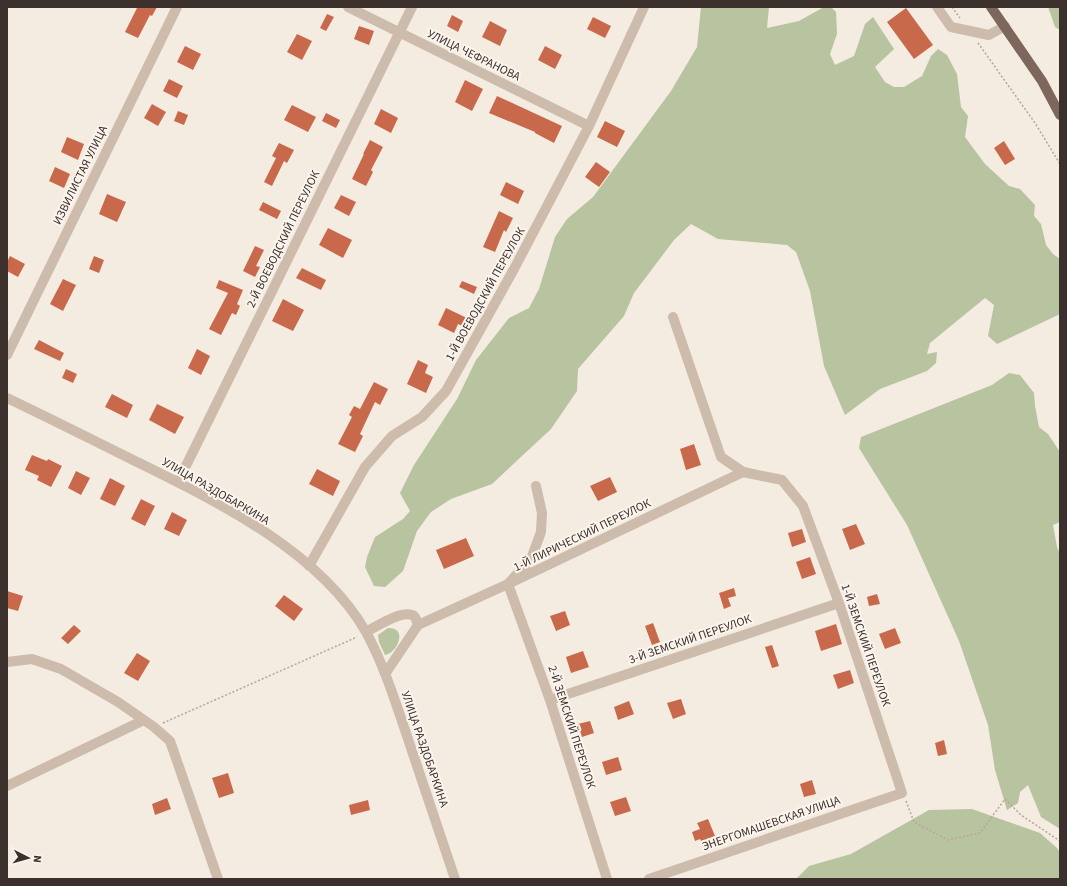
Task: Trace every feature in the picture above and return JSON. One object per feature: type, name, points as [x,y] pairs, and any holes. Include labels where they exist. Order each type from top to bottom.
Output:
[{"type":"main road","points":[[992,7],[1042,81],[1060,115]]},
{"type":"street","name":"ИЗВИЛИСТАЯ УЛИЦА","points":[[7,355],[177,7]]},
{"type":"street","name":"УЛИЦА ЧЕФРАНОВА","points":[[348,7],[589,126]]},
{"type":"street","name":"2-Й ВОЕВОДСКИЙ ПЕРЕУЛОК","points":[[178,482],[412,7]]},
{"type":"street","name":"1-Й ВОЕВОДСКИЙ ПЕРЕУЛОК","points":[[310,566],[365,467],[392,436],[422,417],[446,391],[514,270],[589,126],[644,7]]},
{"type":"street","points":[[937,7],[951,26],[989,35],[1005,26]]},
{"type":"street","points":[[673,317],[721,457],[743,472]]},
{"type":"street","name":"УЛИЦА РАЗДОБАРКИНА","points":[[7,398],[178,482],[245,519],[310,566],[337,593],[366,632],[385,674],[455,879]]},
{"type":"street","name":"1-Й ЗЕМСКИЙ ПЕРЕУЛОК","points":[[743,472],[782,480],[802,506],[839,604],[902,793]]},
{"type":"street","name":"1-Й ЛИРИЧЕСКИЙ ПЕРЕУЛОК","points":[[418,625],[508,584],[743,472]]},
{"type":"street","points":[[508,584],[531,559],[541,532],[542,513],[536,486]]},
{"type":"street","name":"2-Й ЗЕМСКИЙ ПЕРЕУЛОК","points":[[508,584],[550,700],[607,879]]},
{"type":"street","name":"3-Й ЗЕМСКИЙ ПЕРЕУЛОК","points":[[550,700],[839,604]]},
{"type":"street","points":[[366,632],[401,614],[408,613],[415,617],[418,625],[385,674]]},
{"type":"street","points":[[7,662],[32,659],[61,669],[118,702],[154,727],[170,741],[218,879]]},
{"type":"street","points":[[7,786],[144,720]]},
{"type":"street","name":"ЭНЕРГОМАШЕВСКАЯ УЛИЦА","points":[[649,879],[902,793]]},
{"type":"path","points":[[952,7],[1034,123],[1060,164]]},
{"type":"path","points":[[154,727],[366,632]]},
{"type":"path","points":[[902,793],[914,822],[948,840],[980,833],[1005,800],[1021,815],[1060,841]]},
{"type":"green space","points":[[701,7],[769,7],[767,28],[799,21],[824,7],[831,7],[836,12],[837,34],[830,54],[835,65],[854,56],[865,24],[873,17],[894,49],[875,67],[885,82],[894,87],[904,87],[922,76],[931,56],[938,49],[947,55],[957,74],[961,107],[968,116],[965,137],[985,164],[1009,186],[1020,189],[1035,205],[1034,216],[1041,224],[1046,245],[1053,254],[1060,259],[1060,314],[997,344],[988,336],[994,305],[985,298],[930,343],[927,354],[937,352],[936,363],[927,371],[880,389],[845,415],[824,366],[810,291],[796,252],[787,245],[718,239],[691,224],[674,240],[634,293],[624,316],[578,369],[577,391],[551,429],[492,484],[451,499],[431,512],[417,531],[403,571],[385,587],[374,586],[365,567],[367,557],[375,537],[403,519],[410,511],[400,493],[414,465],[457,399],[476,360],[509,318],[529,308],[539,289],[555,237],[567,219],[593,197],[671,91],[697,47]]},
{"type":"green space","points":[[1048,7],[1060,7],[1060,30],[1055,27]]},
{"type":"green space","points":[[1009,373],[1020,375],[1034,393],[1039,427],[1048,434],[1060,452],[1060,522],[1053,525],[1057,547],[1060,554],[1060,829],[1041,817],[1028,785],[1020,792],[1018,803],[1007,810],[995,770],[988,725],[959,641],[907,525],[859,448],[861,437],[992,385]]},
{"type":"green space","points":[[388,628],[394,629],[398,632],[399,640],[394,650],[385,655],[379,642],[378,635]]},
{"type":"green space","points":[[972,809],[1040,833],[1057,848],[1060,853],[1060,879],[796,879],[809,866],[851,854],[929,810]]},
{"type":"building","points":[[135,7],[157,7],[152,16],[150,15],[138,38],[125,32],[137,8]]},
{"type":"building","points":[[906,8],[933,45],[914,59],[887,22]]},
{"type":"building","points":[[327,14],[334,17],[326,31],[320,28]]},
{"type":"building","points":[[452,15],[463,21],[458,32],[447,26]]},
{"type":"building","points":[[593,17],[611,26],[605,38],[587,29]]},
{"type":"building","points":[[490,21],[507,30],[500,46],[482,37]]},
{"type":"building","points":[[359,26],[374,31],[369,45],[354,39]]},
{"type":"building","points":[[297,34],[312,41],[302,60],[287,52]]},
{"type":"building","points":[[185,46],[201,54],[193,70],[177,62]]},
{"type":"building","points":[[545,46],[562,55],[555,69],[538,60]]},
{"type":"building","points":[[169,79],[183,86],[177,98],[163,91]]},
{"type":"building","points":[[465,80],[483,89],[472,111],[455,102]]},
{"type":"building","points":[[497,96],[562,126],[554,143],[535,132],[489,113]]},
{"type":"building","points":[[152,104],[166,112],[158,126],[144,118]]},
{"type":"building","points":[[292,105],[316,117],[308,132],[284,120]]},
{"type":"building","points":[[381,109],[398,118],[391,133],[374,124]]},
{"type":"building","points":[[178,111],[188,115],[184,125],[174,121]]},
{"type":"building","points":[[326,113],[340,120],[336,128],[322,121]]},
{"type":"building","points":[[605,121],[625,131],[617,147],[597,137]]},
{"type":"building","points":[[67,137],[84,144],[78,160],[61,152]]},
{"type":"building","points":[[370,140],[383,147],[371,170],[373,172],[366,186],[352,179]]},
{"type":"building","points":[[1004,141],[1015,159],[1005,165],[994,148]]},
{"type":"building","points":[[279,143],[294,150],[287,163],[284,161],[272,186],[264,182],[276,158],[272,156]]},
{"type":"building","points":[[596,162],[610,172],[599,187],[585,177]]},
{"type":"building","points":[[55,167],[70,174],[64,188],[49,181]]},
{"type":"building","points":[[506,182],[524,191],[518,204],[500,195]]},
{"type":"building","points":[[107,194],[126,202],[117,222],[99,214]]},
{"type":"building","points":[[341,195],[356,202],[349,216],[334,208]]},
{"type":"building","points":[[263,202],[281,211],[277,219],[259,210]]},
{"type":"building","points":[[499,211],[513,218],[506,232],[504,230],[495,252],[483,247]]},
{"type":"building","points":[[328,228],[352,240],[343,258],[319,245]]},
{"type":"building","points":[[255,246],[264,250],[256,266],[260,267],[255,277],[243,271]]},
{"type":"building","points":[[10,256],[25,264],[18,277],[7,271],[7,262]]},
{"type":"building","points":[[94,256],[104,260],[99,273],[89,269]]},
{"type":"building","points":[[302,268],[326,280],[321,290],[296,278]]},
{"type":"building","points":[[63,279],[76,285],[63,311],[50,304]]},
{"type":"building","points":[[219,280],[243,290],[237,304],[240,306],[236,315],[232,313],[221,335],[209,329],[228,293],[216,288]]},
{"type":"building","points":[[462,281],[477,287],[474,294],[459,287]]},
{"type":"building","points":[[283,299],[304,310],[293,331],[272,321]]},
{"type":"building","points":[[446,308],[471,320],[467,328],[458,324],[454,333],[438,325]]},
{"type":"building","points":[[39,340],[64,353],[60,361],[34,349]]},
{"type":"building","points":[[197,349],[210,356],[201,375],[188,368]]},
{"type":"building","points":[[418,360],[428,365],[425,373],[433,377],[426,393],[407,384]]},
{"type":"building","points":[[66,369],[77,374],[73,383],[62,378]]},
{"type":"building","points":[[374,382],[388,389],[380,405],[375,402],[360,434],[363,436],[355,452],[338,444],[352,417],[349,415],[354,406],[360,409]]},
{"type":"building","points":[[112,394],[133,405],[127,418],[105,407]]},
{"type":"building","points":[[157,404],[184,417],[175,434],[149,420]]},
{"type":"building","points":[[694,444],[701,465],[686,470],[680,449]]},
{"type":"building","points":[[32,455],[47,461],[48,459],[62,466],[51,487],[37,480],[39,476],[25,470]]},
{"type":"building","points":[[317,469],[340,481],[333,496],[309,484]]},
{"type":"building","points":[[76,471],[90,478],[81,495],[68,488]]},
{"type":"building","points":[[610,477],[617,492],[598,501],[590,486]]},
{"type":"building","points":[[110,478],[125,486],[115,506],[100,499]]},
{"type":"building","points":[[141,499],[155,506],[145,526],[131,519]]},
{"type":"building","points":[[172,512],[187,520],[179,536],[164,529]]},
{"type":"building","points":[[856,524],[865,544],[850,550],[842,529]]},
{"type":"building","points":[[802,529],[806,542],[792,547],[788,533]]},
{"type":"building","points":[[466,538],[474,556],[444,569],[436,550]]},
{"type":"building","points":[[810,557],[816,574],[802,579],[796,562]]},
{"type":"building","points":[[734,588],[736,596],[728,598],[731,606],[724,609],[719,593]]},
{"type":"building","points":[[7,591],[23,596],[18,611],[7,608]]},
{"type":"building","points":[[877,594],[880,604],[869,606],[867,597]]},
{"type":"building","points":[[284,595],[303,609],[294,621],[275,606]]},
{"type":"building","points":[[565,611],[570,625],[556,631],[550,616]]},
{"type":"building","points":[[653,623],[660,642],[652,645],[645,626]]},
{"type":"building","points":[[836,624],[842,644],[821,651],[815,631]]},
{"type":"building","points":[[74,625],[81,631],[68,644],[61,638]]},
{"type":"building","points":[[895,628],[901,643],[885,649],[879,634]]},
{"type":"building","points":[[772,645],[779,666],[772,668],[765,647]]},
{"type":"building","points":[[583,651],[589,667],[571,673],[566,657]]},
{"type":"building","points":[[137,653],[150,661],[138,681],[124,673]]},
{"type":"building","points":[[850,670],[854,683],[838,689],[833,675]]},
{"type":"building","points":[[681,699],[686,714],[673,719],[667,703]]},
{"type":"building","points":[[629,701],[634,714],[618,720],[614,707]]},
{"type":"building","points":[[590,721],[594,733],[582,737],[578,724]]},
{"type":"building","points":[[944,740],[947,754],[938,756],[935,743]]},
{"type":"building","points":[[618,757],[622,770],[606,775],[602,762]]},
{"type":"building","points":[[228,773],[234,793],[219,798],[212,778]]},
{"type":"building","points":[[812,780],[816,794],[804,797],[800,784]]},
{"type":"building","points":[[626,797],[631,811],[615,816],[610,802]]},
{"type":"building","points":[[167,798],[171,809],[155,815],[152,804]]},
{"type":"building","points":[[368,800],[370,810],[351,815],[349,805]]},
{"type":"building","points":[[708,819],[715,836],[701,841],[700,839],[695,841],[692,832],[700,829],[697,823]]}]
